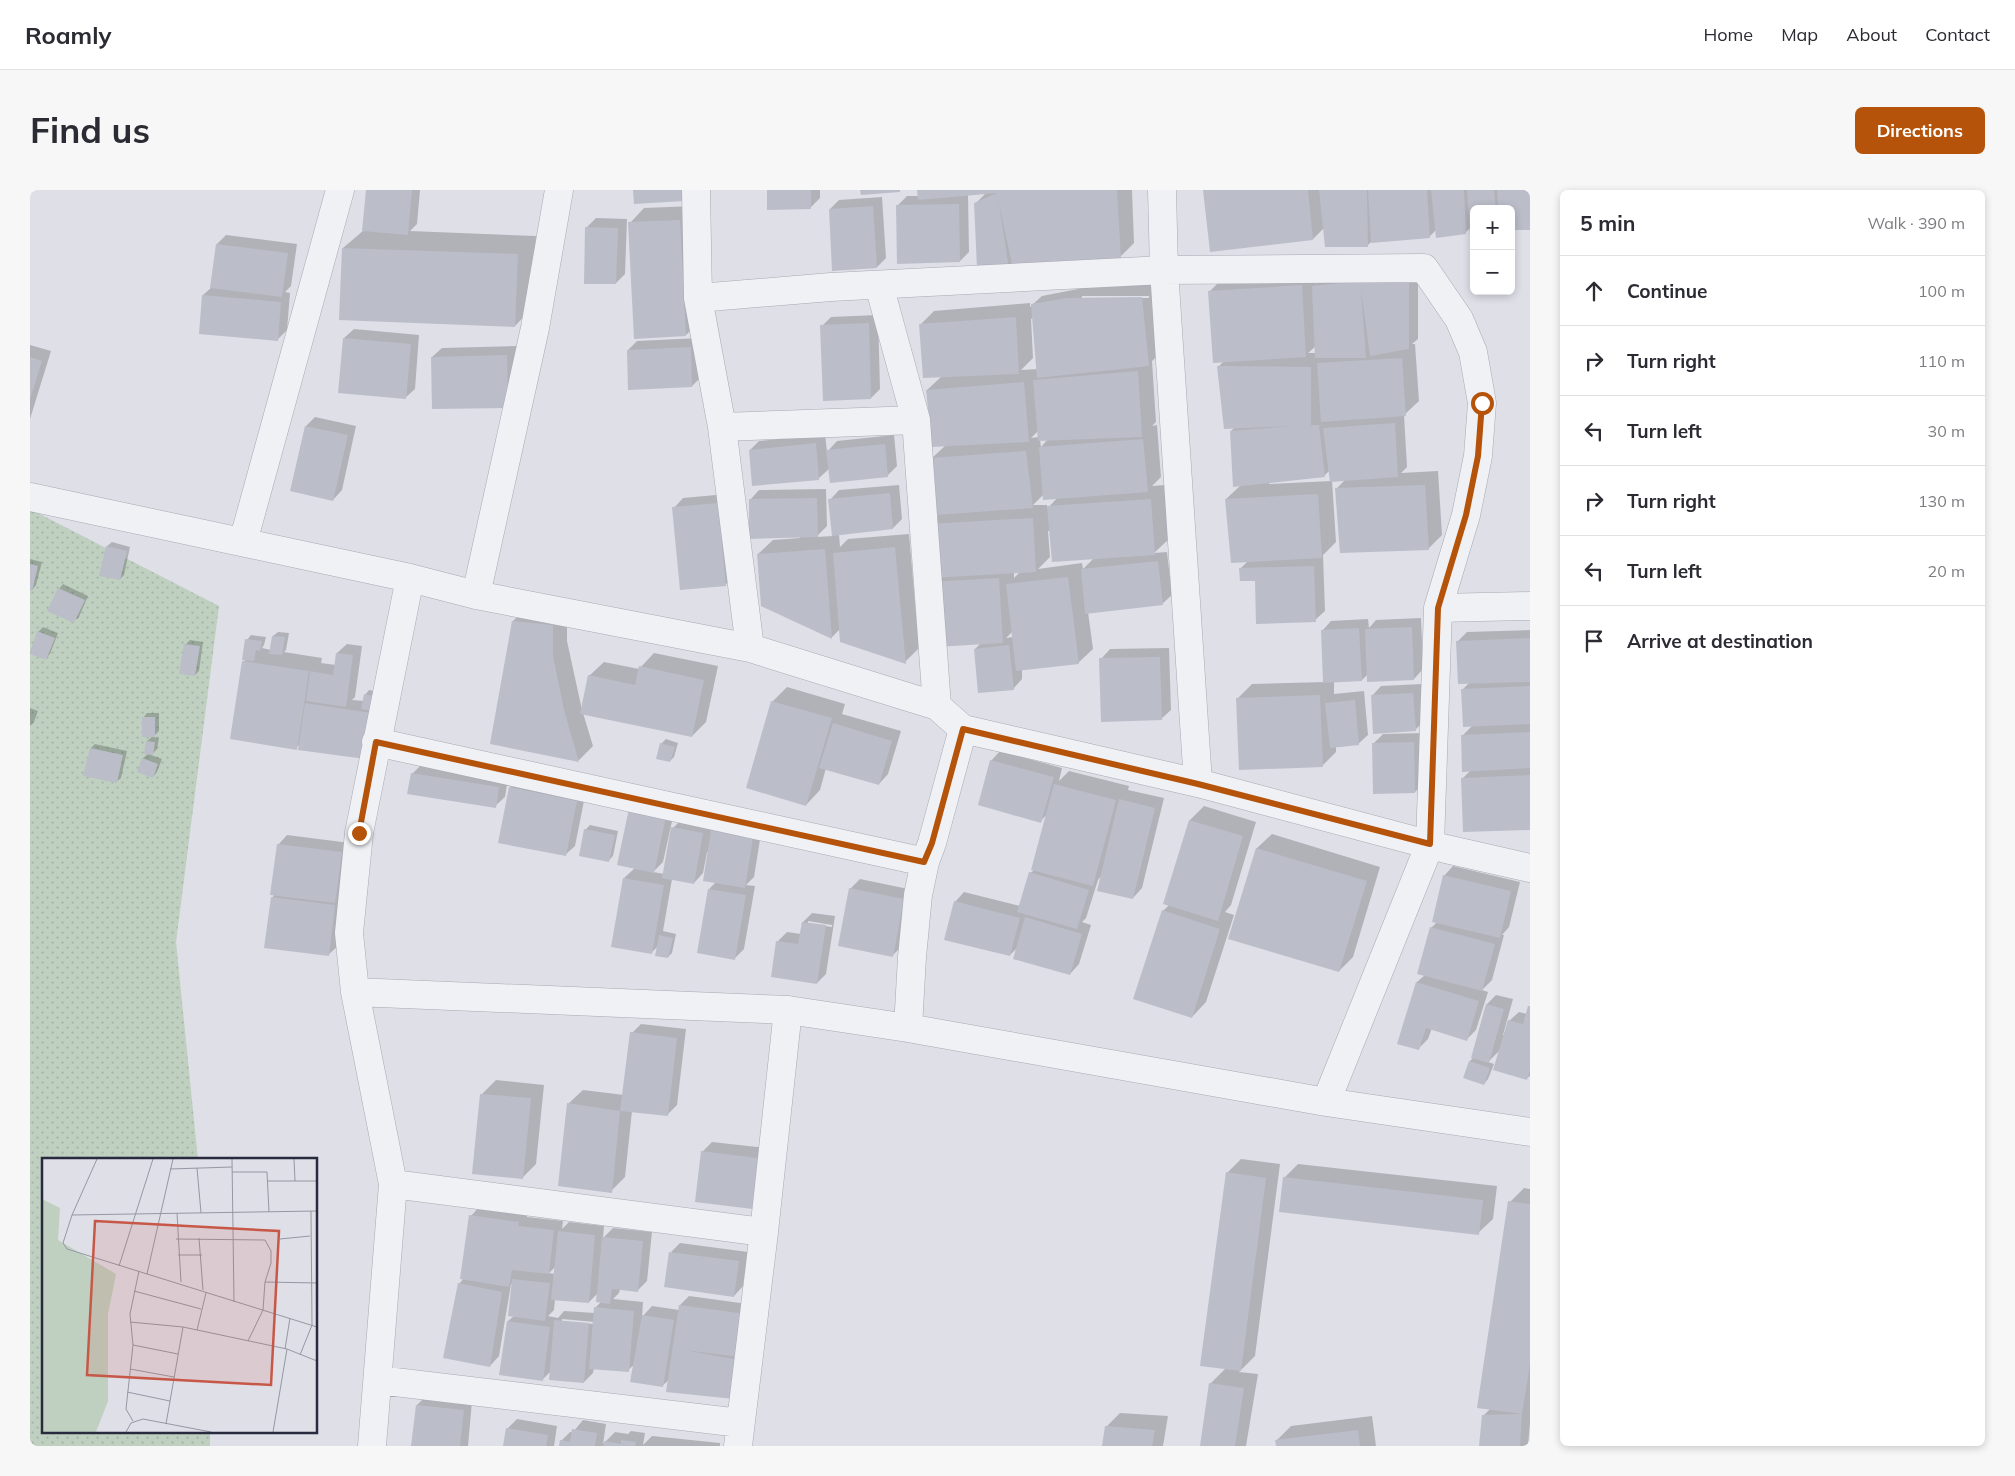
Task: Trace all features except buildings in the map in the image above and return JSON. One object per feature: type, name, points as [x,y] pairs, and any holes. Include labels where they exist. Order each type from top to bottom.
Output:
[{"type":"street","points":[[243,542],[340,190]]},
{"type":"street","points":[[476,595],[536,328],[559,190]]},
{"type":"street","points":[[696,190],[698,298],[722,427],[750,648]]},
{"type":"street","points":[[1162,190],[1164,270],[1198,784]]},
{"type":"street","points":[[698,298],[879,285],[1164,270],[1424,268],[1459,319],[1473,352],[1482,403],[1478,456],[1466,515],[1438,608],[1430,844],[1326,1102]]},
{"type":"street","points":[[879,285],[916,420],[937,706]]},
{"type":"street","points":[[722,427],[916,420]]},
{"type":"street","points":[[30,497],[410,578],[476,595],[750,648],[937,706],[963,729],[1198,784],[1530,868]]},
{"type":"street","points":[[372,1446],[392,1184],[355,992],[349,933],[359,833],[410,578]]},
{"type":"street","points":[[1438,608],[1530,606]]},
{"type":"street","points":[[908,1028],[912,957],[918,895],[924,862],[932,843],[963,729]]},
{"type":"street","points":[[376,742],[924,862]]},
{"type":"street","points":[[355,992],[788,1010],[908,1028],[1326,1102],[1530,1132]]},
{"type":"street","points":[[378,1380],[739,1434],[764,1232],[788,1010]]},
{"type":"street","points":[[392,1184],[764,1232]]},
{"type":"green space","points":[[30,509],[219,606],[176,942],[198,1158],[42,1158],[42,1434],[210,1434],[210,1446],[30,1446]]},
{"type":"route","points":[[359,833],[376,742],[924,862],[932,843],[963,729],[1198,784],[1430,844],[1438,608],[1466,515],[1478,456],[1482,403]]}]
